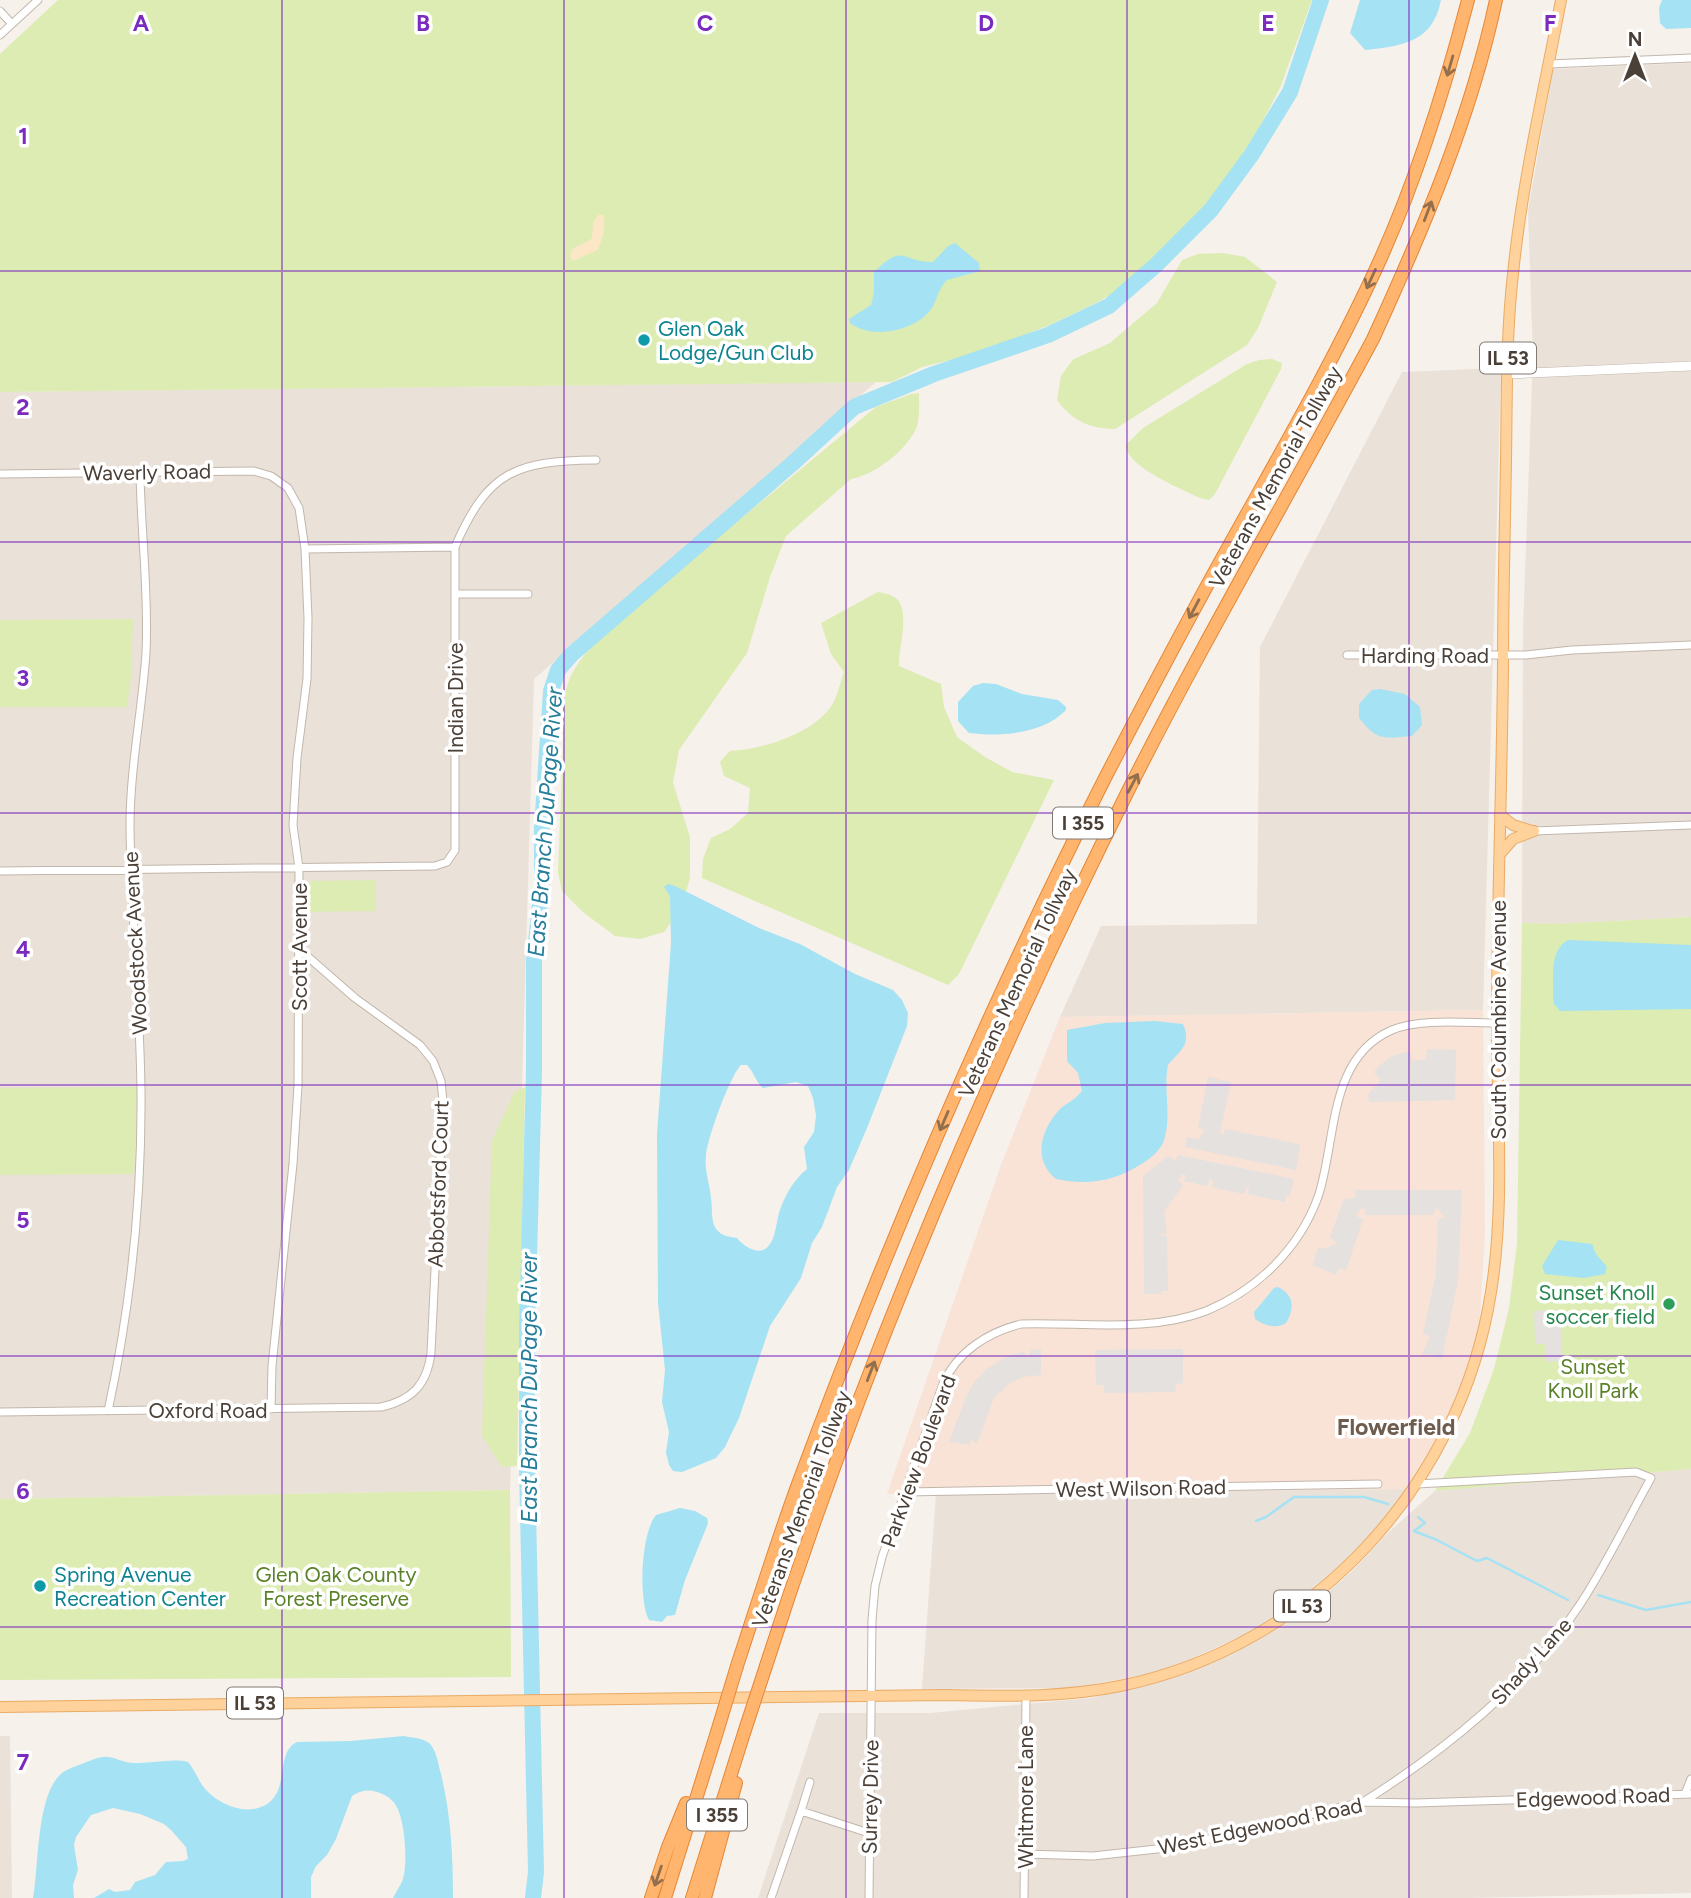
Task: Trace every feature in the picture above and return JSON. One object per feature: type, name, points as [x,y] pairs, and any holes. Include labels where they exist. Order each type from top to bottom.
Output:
[{"type":"highway","name":"Veterans Memorial Tollway","points":[[665,1898],[737,1666],[802,1475],[883,1267],[1024,946],[1100,789],[1204,591],[1335,352],[1382,255],[1426,145],[1468,0]]},
{"type":"highway","name":"Veterans Memorial Tollway","points":[[692,1898],[799,1563],[859,1401],[976,1115],[1129,790],[1373,339],[1407,265],[1452,151],[1496,0]]},
{"type":"highway","points":[[705,1898],[741,1766],[743,1738]]},
{"type":"highway","points":[[650,1898],[693,1787],[705,1769]]},
{"type":"main road","name":"South Columbine Avenue","points":[[871,1696],[1026,1696],[1081,1693],[1143,1681],[1181,1669],[1240,1644],[1292,1614],[1341,1574],[1378,1536],[1417,1484],[1451,1424],[1469,1383],[1482,1341],[1492,1292],[1498,1222],[1499,855],[1507,374],[1512,280],[1517,231],[1561,0]]},
{"type":"main road","points":[[1500,815],[1513,825],[1534,831]]},
{"type":"main road","points":[[1499,855],[1513,839],[1534,831]]},
{"type":"main road","name":"IL 53","points":[[0,1707],[871,1696]]},
{"type":"street","points":[[0,35],[38,0]]},
{"type":"street","points":[[0,11],[12,24]]},
{"type":"street","points":[[1549,64],[1691,58]]},
{"type":"street","points":[[1507,374],[1691,366]]},
{"type":"street","points":[[305,549],[455,547],[473,508],[483,495],[507,476],[540,463],[596,460]]},
{"type":"street","name":"Waverly Road","points":[[0,474],[254,471],[271,476],[288,488]]},
{"type":"street","name":"Woodstock Avenue","points":[[108,1411],[129,1297],[139,1179],[140,1045],[131,897],[130,825],[146,649],[140,473]]},
{"type":"street","name":"Scott Avenue","points":[[271,1409],[276,1317],[288,1223],[296,1125],[300,1018],[299,868],[293,825],[307,679],[305,549],[299,508],[288,488]]},
{"type":"street","name":"Indian Drive","points":[[299,868],[435,866],[447,862],[455,850],[455,547]]},
{"type":"street","points":[[455,594],[528,594]]},
{"type":"street","name":"Harding Road","points":[[1347,655],[1503,656],[1691,645]]},
{"type":"street","points":[[1534,831],[1691,825]]},
{"type":"street","points":[[0,871],[299,868]]},
{"type":"street","name":"Abbotsford Court","points":[[299,950],[355,998],[420,1045],[433,1061],[442,1081],[431,1353],[429,1369],[413,1394]]},
{"type":"street","name":"Parkview Boulevard","points":[[871,1696],[872,1620],[875,1586],[882,1557],[943,1384],[954,1364],[985,1338],[1021,1324],[1165,1322],[1203,1312],[1233,1298],[1276,1265],[1308,1218],[1324,1175],[1342,1086],[1360,1052],[1379,1036],[1402,1027],[1497,1023]]},
{"type":"street","name":"Oxford Road","points":[[0,1412],[381,1407],[392,1405],[413,1394]]},
{"type":"street","name":"Shady Lane","points":[[1363,1802],[1404,1777],[1469,1727],[1555,1637],[1581,1604],[1651,1478],[1636,1472],[1417,1484]]},
{"type":"street","name":"West Wilson Road","points":[[905,1492],[1378,1484]]},
{"type":"street","name":"Surrey Drive","points":[[869,1898],[871,1696]]},
{"type":"street","name":"Whitmore Lane","points":[[1024,1898],[1026,1696]]},
{"type":"street","points":[[1688,1794],[1691,1779]]},
{"type":"street","points":[[771,1898],[810,1782]]},
{"type":"street","name":"Edgewood Road","points":[[1495,1800],[1688,1794]]},
{"type":"street","name":"West Edgewood Road","points":[[1025,1854],[1093,1856],[1175,1847],[1363,1802],[1495,1800]]},
{"type":"street","points":[[801,1811],[869,1833]]},
{"type":"shaded area","points":[[1691,63],[1691,917],[1555,924],[1522,923],[1523,629],[1533,356],[1528,211],[1553,69]]},
{"type":"shaded area","points":[[1501,368],[1483,1010],[1060,1017],[1101,926],[1257,924],[1260,647],[1402,372]]},
{"type":"shaded area","points":[[876,382],[534,679],[510,1490],[0,1499],[0,392]]},
{"type":"shaded area","points":[[1483,1010],[1485,1233],[1479,1331],[1462,1383],[1441,1432],[1407,1489],[887,1494],[1001,1165],[1060,1017]]},
{"type":"shaded area","points":[[1427,1049],[1456,1050],[1455,1100],[1369,1102],[1368,1094],[1381,1080],[1374,1072],[1380,1065],[1392,1056],[1410,1051],[1412,1061],[1426,1059]]},
{"type":"shaded area","points":[[1208,1077],[1231,1082],[1220,1133],[1224,1134],[1225,1129],[1300,1144],[1296,1170],[1185,1147],[1187,1137],[1198,1139],[1204,1132],[1204,1129],[1198,1128]]},
{"type":"shaded area","points":[[1178,1155],[1294,1179],[1290,1196],[1287,1195],[1285,1202],[1248,1194],[1247,1187],[1244,1194],[1212,1187],[1213,1180],[1210,1179],[1207,1186],[1184,1181],[1186,1175],[1182,1174],[1178,1180],[1183,1185],[1164,1212],[1167,1233],[1161,1234],[1167,1236],[1168,1291],[1162,1291],[1161,1294],[1144,1294],[1143,1176],[1168,1156],[1175,1161]]},
{"type":"shaded area","points":[[1355,1190],[1462,1190],[1458,1280],[1442,1359],[1422,1354],[1430,1336],[1423,1334],[1436,1273],[1438,1219],[1445,1217],[1436,1208],[1433,1215],[1365,1215],[1365,1209],[1361,1208],[1356,1216],[1363,1219],[1346,1270],[1339,1268],[1336,1275],[1313,1265],[1318,1247],[1324,1249],[1337,1243],[1330,1237],[1344,1199],[1355,1198]]},
{"type":"shaded area","points":[[1560,1310],[1562,1361],[1546,1362],[1545,1344],[1535,1344],[1534,1311]]},
{"type":"shaded area","points":[[1041,1349],[1041,1375],[1023,1377],[1010,1383],[994,1398],[977,1443],[970,1440],[970,1445],[949,1442],[974,1382],[988,1368],[1008,1356],[1024,1351],[1027,1358],[1031,1350]]},
{"type":"shaded area","points":[[1183,1349],[1183,1383],[1176,1384],[1175,1392],[1104,1393],[1104,1385],[1096,1385],[1095,1350]]},
{"type":"shaded area","points":[[1691,1469],[1691,1893],[1468,1898],[758,1898],[819,1713],[931,1713],[1091,1698],[1148,1685],[1198,1668],[1247,1645],[1306,1611],[1350,1573],[1391,1530],[1435,1491]]},
{"type":"shaded area","points":[[1407,1489],[1355,1553],[1311,1595],[1257,1629],[1164,1671],[1073,1688],[922,1689],[936,1494]]},
{"type":"shaded area","points":[[0,1736],[10,1736],[12,1898],[0,1898]]},
{"type":"green space","points":[[58,0],[1312,0],[1280,88],[1226,180],[1193,219],[1134,277],[1098,302],[1052,324],[980,353],[922,367],[892,382],[0,392],[0,54]]},
{"type":"green space","points":[[1223,253],[1245,257],[1277,282],[1258,328],[1247,345],[1115,429],[1082,422],[1062,407],[1057,400],[1061,376],[1074,359],[1110,343],[1157,303],[1182,260],[1198,254]]},
{"type":"green space","points":[[1272,359],[1282,363],[1281,369],[1215,494],[1209,500],[1156,476],[1128,453],[1126,445],[1143,428],[1247,364]]},
{"type":"green space","points":[[919,393],[917,427],[903,448],[878,468],[851,479],[786,536],[770,577],[747,653],[679,750],[673,783],[690,837],[690,878],[681,909],[664,932],[640,939],[615,936],[583,912],[562,891],[558,873],[564,702],[567,685],[574,670],[595,643],[635,606],[876,407]]},
{"type":"green space","points":[[878,592],[894,597],[902,610],[899,666],[941,684],[944,707],[957,737],[1012,772],[1054,780],[959,974],[948,985],[702,878],[703,859],[711,838],[730,829],[748,813],[750,788],[724,776],[720,762],[730,751],[771,744],[798,733],[821,718],[836,696],[844,672],[831,654],[821,623]]},
{"type":"green space","points":[[133,619],[127,707],[0,707],[0,620]]},
{"type":"green space","points":[[376,880],[376,911],[310,912],[309,881]]},
{"type":"green space","name":"Sunset Knoll Park","points":[[1691,917],[1691,1469],[1435,1491],[1470,1433],[1494,1369],[1509,1308],[1517,1244],[1522,923],[1555,924]]},
{"type":"green space","points":[[137,1087],[134,1174],[0,1175],[0,1088]]},
{"type":"green space","points":[[525,1087],[517,1466],[502,1467],[482,1436],[492,1141],[514,1093]]},
{"type":"green space","name":"Glen Oak County Forest Preserve","points":[[510,1490],[511,1677],[0,1680],[0,1499]]},
{"type":"sand","points":[[598,215],[603,215],[604,232],[598,250],[573,261],[571,252],[592,238],[593,223]]},
{"type":"water","points":[[1360,0],[1441,0],[1431,25],[1414,39],[1365,50],[1350,33]]},
{"type":"water","points":[[1662,0],[1691,0],[1691,28],[1666,29],[1660,23],[1659,8]]},
{"type":"water","points":[[955,243],[979,263],[980,271],[947,280],[933,306],[919,320],[900,329],[879,332],[868,331],[850,323],[849,319],[871,305],[874,272],[884,263],[898,256],[933,262],[948,246]]},
{"type":"water","points":[[983,683],[996,684],[1022,694],[1058,700],[1066,710],[1033,729],[1007,734],[969,733],[958,721],[958,702],[973,686]]},
{"type":"water","points":[[1372,690],[1405,694],[1420,707],[1422,725],[1412,736],[1382,737],[1371,731],[1359,718],[1359,704]]},
{"type":"water","points":[[668,884],[675,886],[893,990],[908,1013],[907,1026],[867,1128],[849,1170],[837,1187],[822,1227],[812,1243],[801,1278],[770,1326],[739,1418],[725,1447],[716,1458],[682,1472],[673,1471],[666,1452],[669,1432],[662,1402],[665,1370],[658,1303],[657,1134],[671,943],[670,896],[664,887]],"holes":[[[741,1065],[747,1065],[763,1088],[796,1082],[808,1086],[816,1115],[814,1132],[804,1147],[807,1169],[785,1197],[770,1244],[757,1251],[748,1248],[737,1238],[721,1234],[715,1227],[706,1167],[710,1136],[725,1094],[736,1071]]]},
{"type":"water","points":[[1568,940],[1691,945],[1691,1009],[1560,1011],[1554,1004],[1553,997],[1554,965],[1558,950]]},
{"type":"water","points":[[1155,1021],[1183,1024],[1186,1037],[1183,1047],[1168,1065],[1167,1122],[1161,1147],[1143,1163],[1112,1178],[1091,1182],[1056,1179],[1044,1163],[1044,1135],[1053,1117],[1082,1091],[1078,1073],[1067,1061],[1067,1030],[1105,1023]]},
{"type":"water","points":[[1558,1240],[1592,1244],[1596,1254],[1607,1267],[1605,1274],[1584,1278],[1545,1274],[1542,1266]]},
{"type":"water","points":[[1278,1287],[1290,1298],[1291,1312],[1286,1323],[1278,1326],[1267,1325],[1255,1319],[1254,1312],[1274,1288]]},
{"type":"water","points":[[680,1508],[695,1511],[707,1518],[707,1526],[685,1580],[675,1615],[667,1616],[662,1622],[649,1620],[642,1582],[647,1536],[656,1515]]},
{"type":"water","points":[[404,1736],[428,1742],[437,1758],[449,1820],[453,1898],[393,1898],[405,1871],[405,1840],[401,1819],[395,1804],[389,1798],[374,1791],[367,1791],[352,1796],[336,1839],[311,1877],[311,1898],[94,1898],[109,1889],[115,1892],[130,1890],[135,1882],[155,1875],[166,1862],[188,1859],[186,1847],[164,1824],[140,1814],[113,1808],[91,1815],[76,1837],[74,1845],[78,1870],[73,1885],[74,1898],[33,1898],[40,1831],[47,1797],[62,1773],[72,1768],[105,1757],[130,1763],[188,1762],[202,1785],[218,1800],[239,1809],[254,1809],[267,1804],[274,1797],[286,1756],[297,1742]]},
{"type":"waterway","name":"East Branch DuPage River","points":[[533,1898],[536,1872],[527,1467],[527,1331],[534,960],[542,887],[542,829],[551,691],[558,670],[571,655],[854,407],[934,374],[1048,335],[1109,306],[1156,265],[1211,210],[1252,154],[1290,92],[1321,0]]},
{"type":"waterway","points":[[1256,1521],[1294,1497],[1364,1497],[1388,1504]]},
{"type":"waterway","points":[[1418,1517],[1425,1523],[1414,1531],[1477,1561],[1487,1558],[1568,1600]]},
{"type":"waterway","points":[[1598,1595],[1646,1610],[1691,1602]]},
{"type":"place","name":"Glen Oak Lodge/Gun Club","points":[[644,340]]},
{"type":"place","name":"Sunset Knoll soccer field","points":[[1669,1304]]},
{"type":"place","name":"Spring Avenue Recreation Center","points":[[40,1586]]},
{"type":"district","name":"Flowerfield","points":[[1396,1427]]}]
